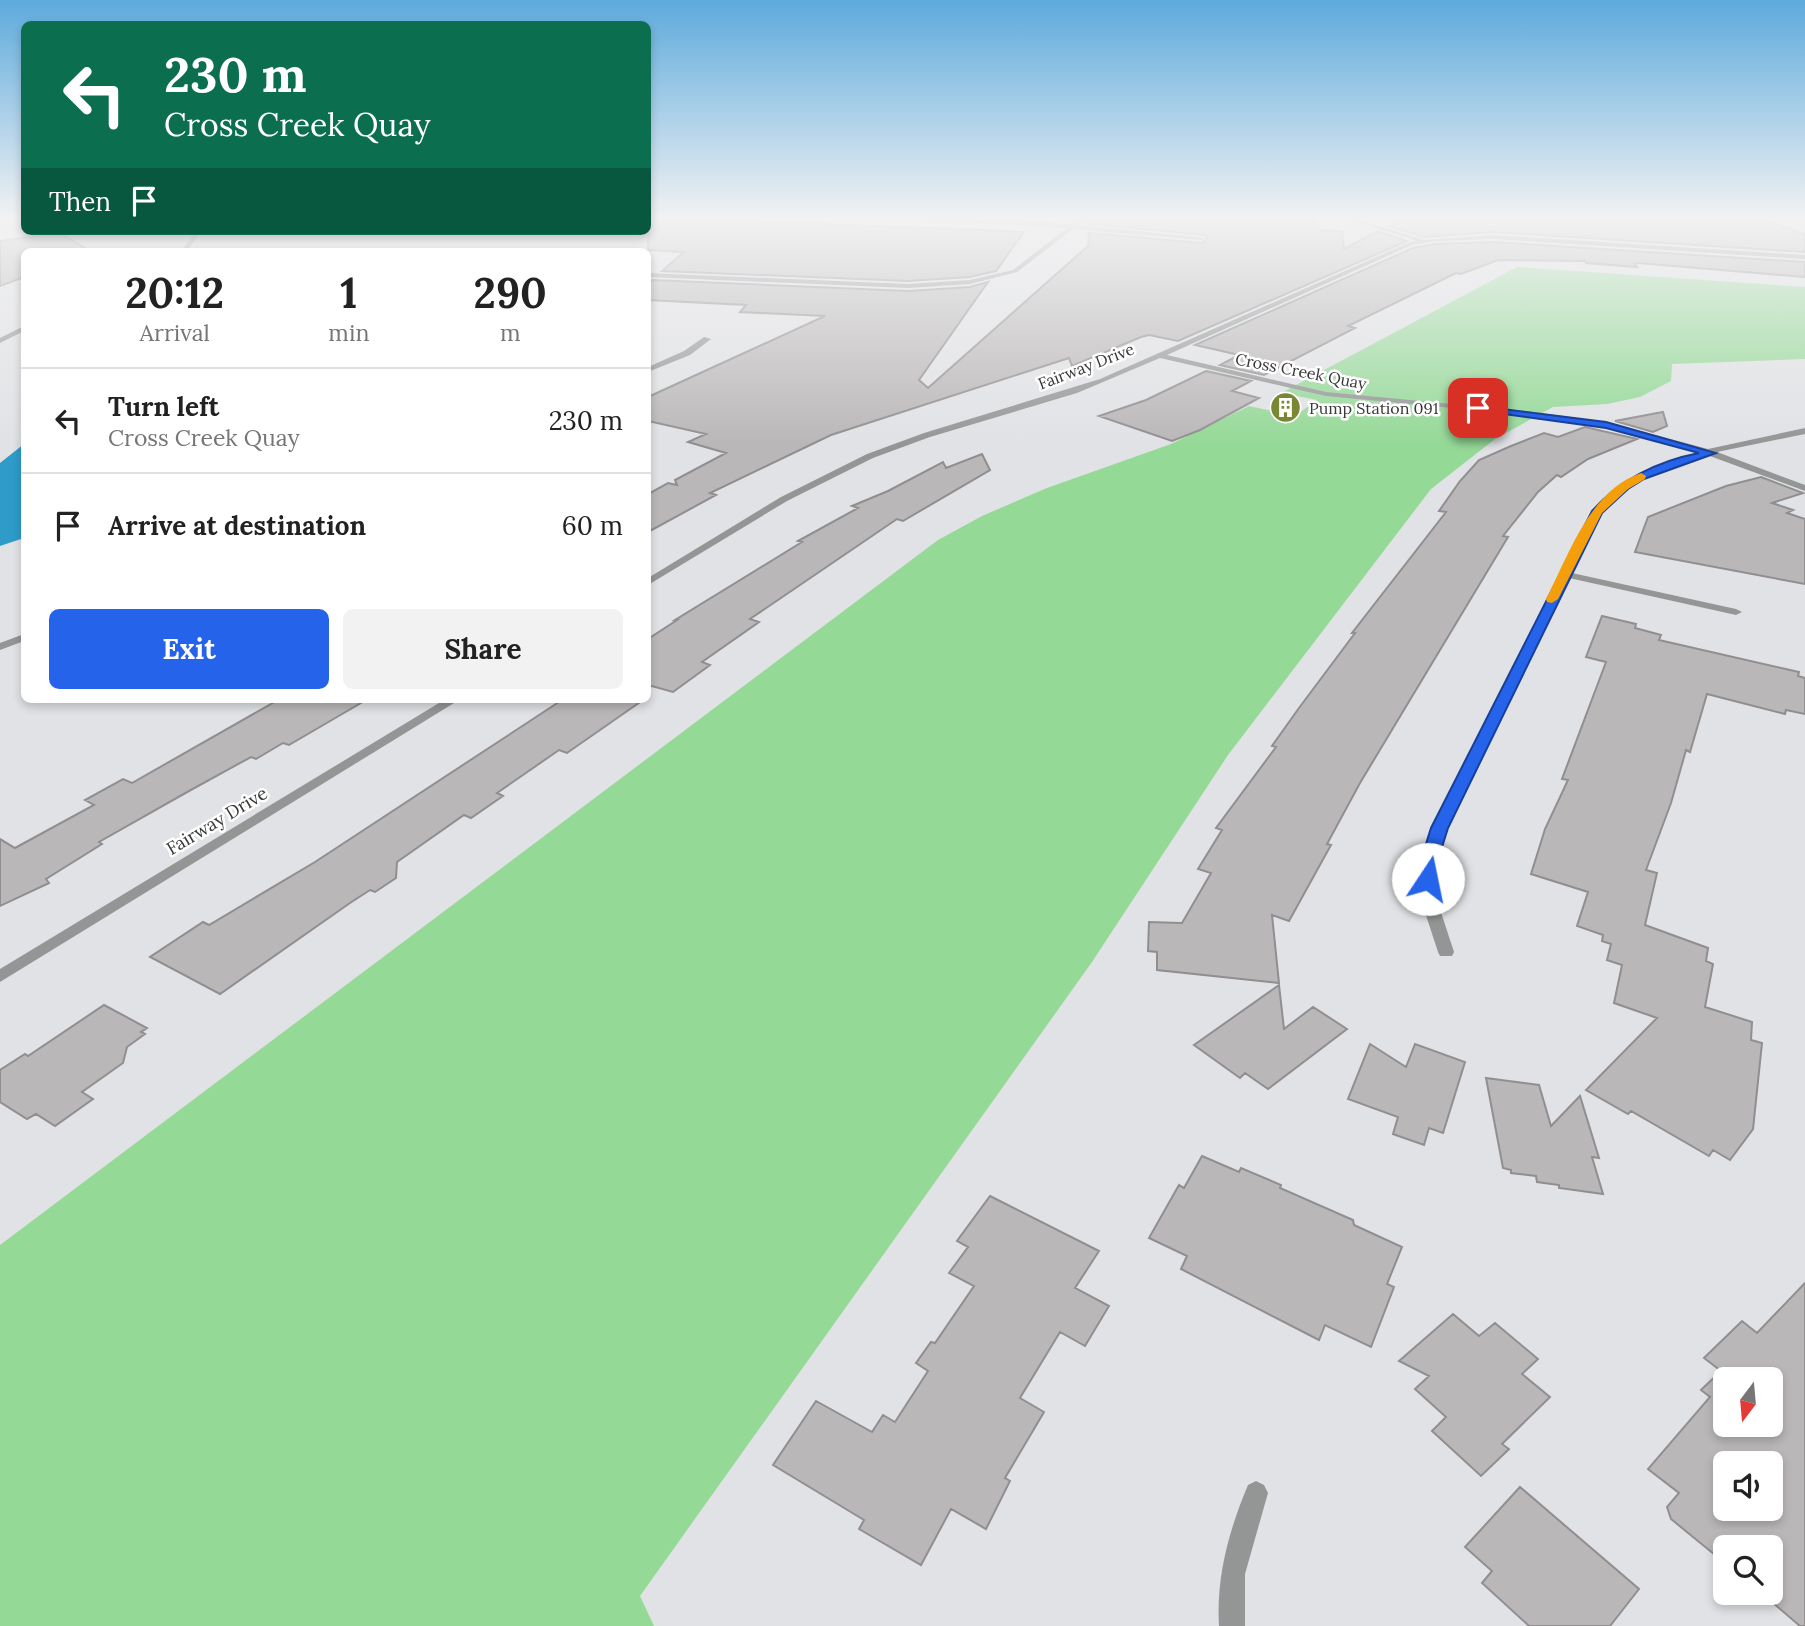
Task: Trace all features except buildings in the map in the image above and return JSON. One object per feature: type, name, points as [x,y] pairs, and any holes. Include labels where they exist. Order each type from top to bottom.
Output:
[{"type":"street","name":"Fairway Drive","points":[[651,580],[800,489],[869,457],[932,434],[1079,390],[1302,292]]},
{"type":"street","points":[[3,338],[21,329]]},
{"type":"street","points":[[3,338],[21,336]]},
{"type":"street","points":[[651,369],[687,352],[707,339]]},
{"type":"street","name":"Cross Creek Quay","points":[[1160,356],[1326,394],[1526,413],[1606,425],[1711,453],[1805,488]]},
{"type":"street","points":[[1446,952],[1427,894],[1429,863],[1440,828],[1597,511],[1624,486],[1689,458],[1805,431]]},
{"type":"street","points":[[1564,574],[1737,612]]},
{"type":"street","points":[[0,647],[21,638]]},
{"type":"street","name":"Fairway Drive","points":[[0,976],[448,703]]},
{"type":"street","points":[[1232,1626],[1228,1598],[1234,1566],[1256,1493]]},
{"type":"green space","points":[[1470,292],[1805,292],[1805,359],[1672,364],[1671,381],[1640,397],[1607,404],[1553,407],[1495,439],[1431,489],[1228,755],[1092,962],[640,1596],[654,1626],[0,1626],[0,1245],[938,540],[982,516],[1047,488],[1171,444],[1249,406],[1295,416],[1317,400],[1281,393]]},
{"type":"water","points":[[21,446],[21,539],[0,546],[0,463]]},
{"type":"slow traffic","points":[[1552,599],[1597,511],[1624,486],[1641,476]]},
{"type":"place","name":"Pump Station 091","points":[[1286,408]]},
{"type":"route","points":[[1428,879],[1429,863],[1440,828],[1597,511],[1624,486],[1640,477],[1689,458],[1711,453],[1645,433],[1606,425],[1478,408]]}]
